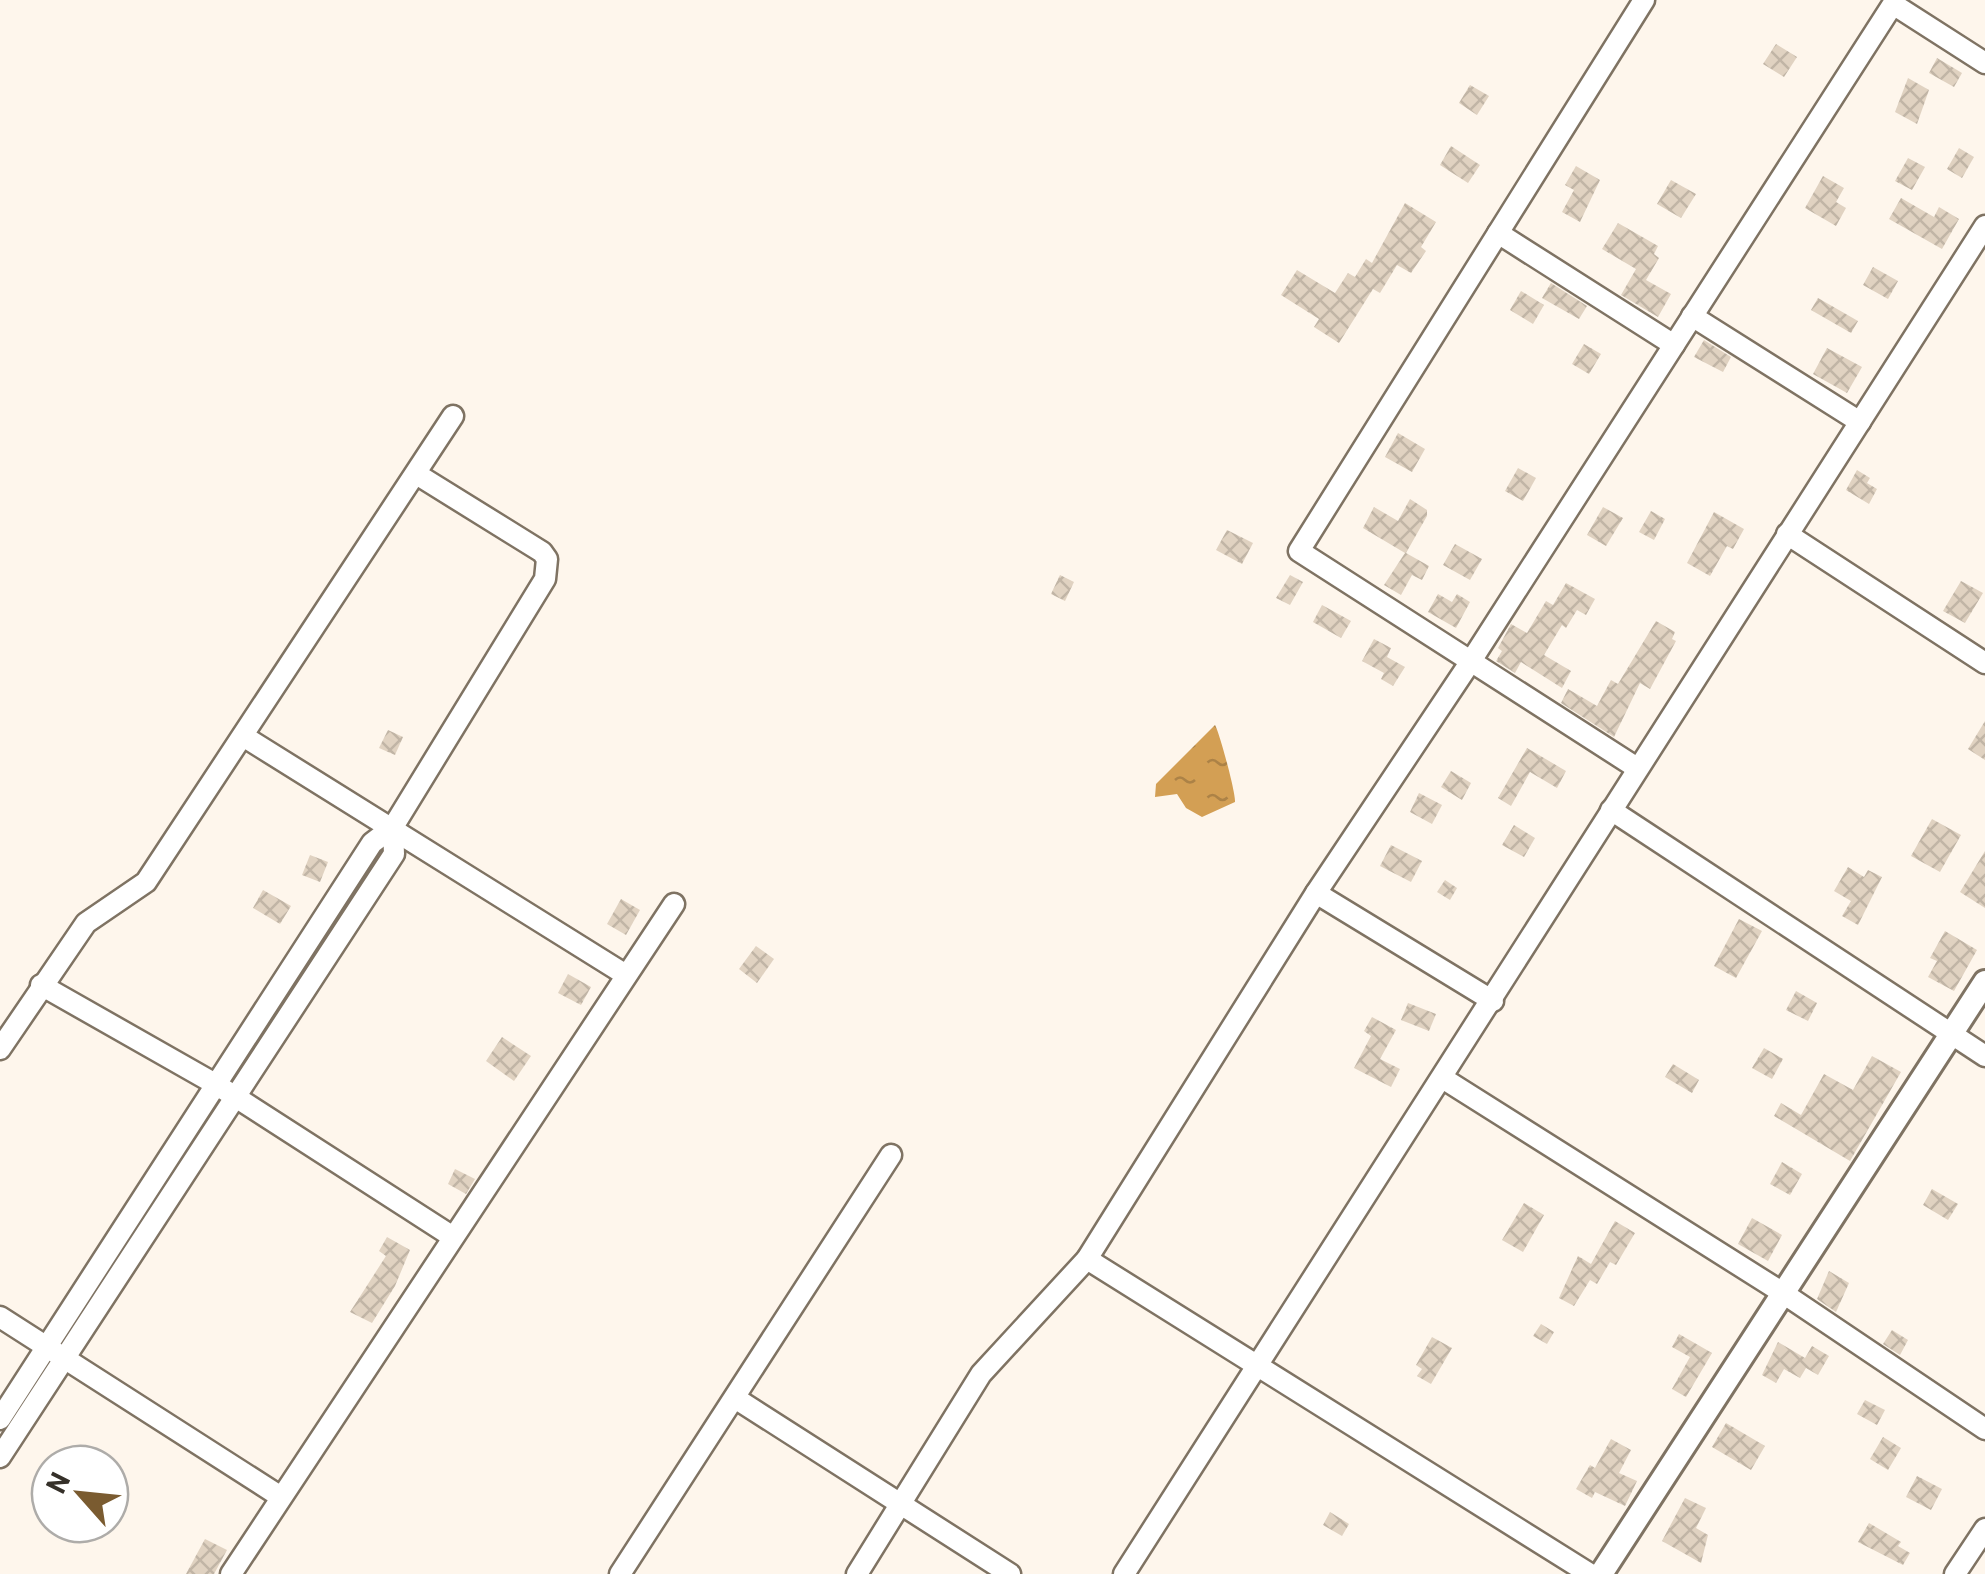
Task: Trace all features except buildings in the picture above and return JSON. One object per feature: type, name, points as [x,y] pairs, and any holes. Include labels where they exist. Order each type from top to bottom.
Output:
[{"type":"street","points":[[1637,768],[1299,551],[1644,0]]},
{"type":"street","points":[[857,1574],[981,1374],[1088,1259],[1316,894],[1471,661],[1893,4],[1985,63]]},
{"type":"street","points":[[1124,1574],[1444,1080],[1637,768],[1985,226]]},
{"type":"street","points":[[1498,233],[1674,345]]},
{"type":"street","points":[[1692,316],[1860,422]]},
{"type":"street","points":[[0,1049],[86,923],[146,882],[454,416]]},
{"type":"street","points":[[0,1458],[56,1352],[226,1091],[394,854],[393,827],[540,590],[548,568],[542,552],[418,475]]},
{"type":"street","points":[[1787,534],[1985,663]]},
{"type":"street","points":[[244,736],[626,974]]},
{"type":"street","points":[[1611,810],[1985,1056]]},
{"type":"street","points":[[1316,894],[1493,1000]]},
{"type":"street","points":[[230,1574],[674,904]]},
{"type":"street","points":[[1601,1574],[1985,982]]},
{"type":"street","points":[[42,985],[226,1091],[453,1237]]},
{"type":"street","points":[[1444,1080],[1783,1293],[1985,1429]]},
{"type":"street","points":[[620,1574],[891,1155]]},
{"type":"street","points":[[1088,1259],[1590,1574]]},
{"type":"street","points":[[0,1316],[281,1497]]},
{"type":"street","points":[[0,1419],[56,1352]]},
{"type":"street","points":[[734,1398],[1010,1574]]},
{"type":"street","points":[[1955,1574],[1985,1529]]},
{"type":"water","points":[[1215,725],[1235,802],[1202,817],[1186,808],[1177,794],[1155,797],[1156,784]]}]
